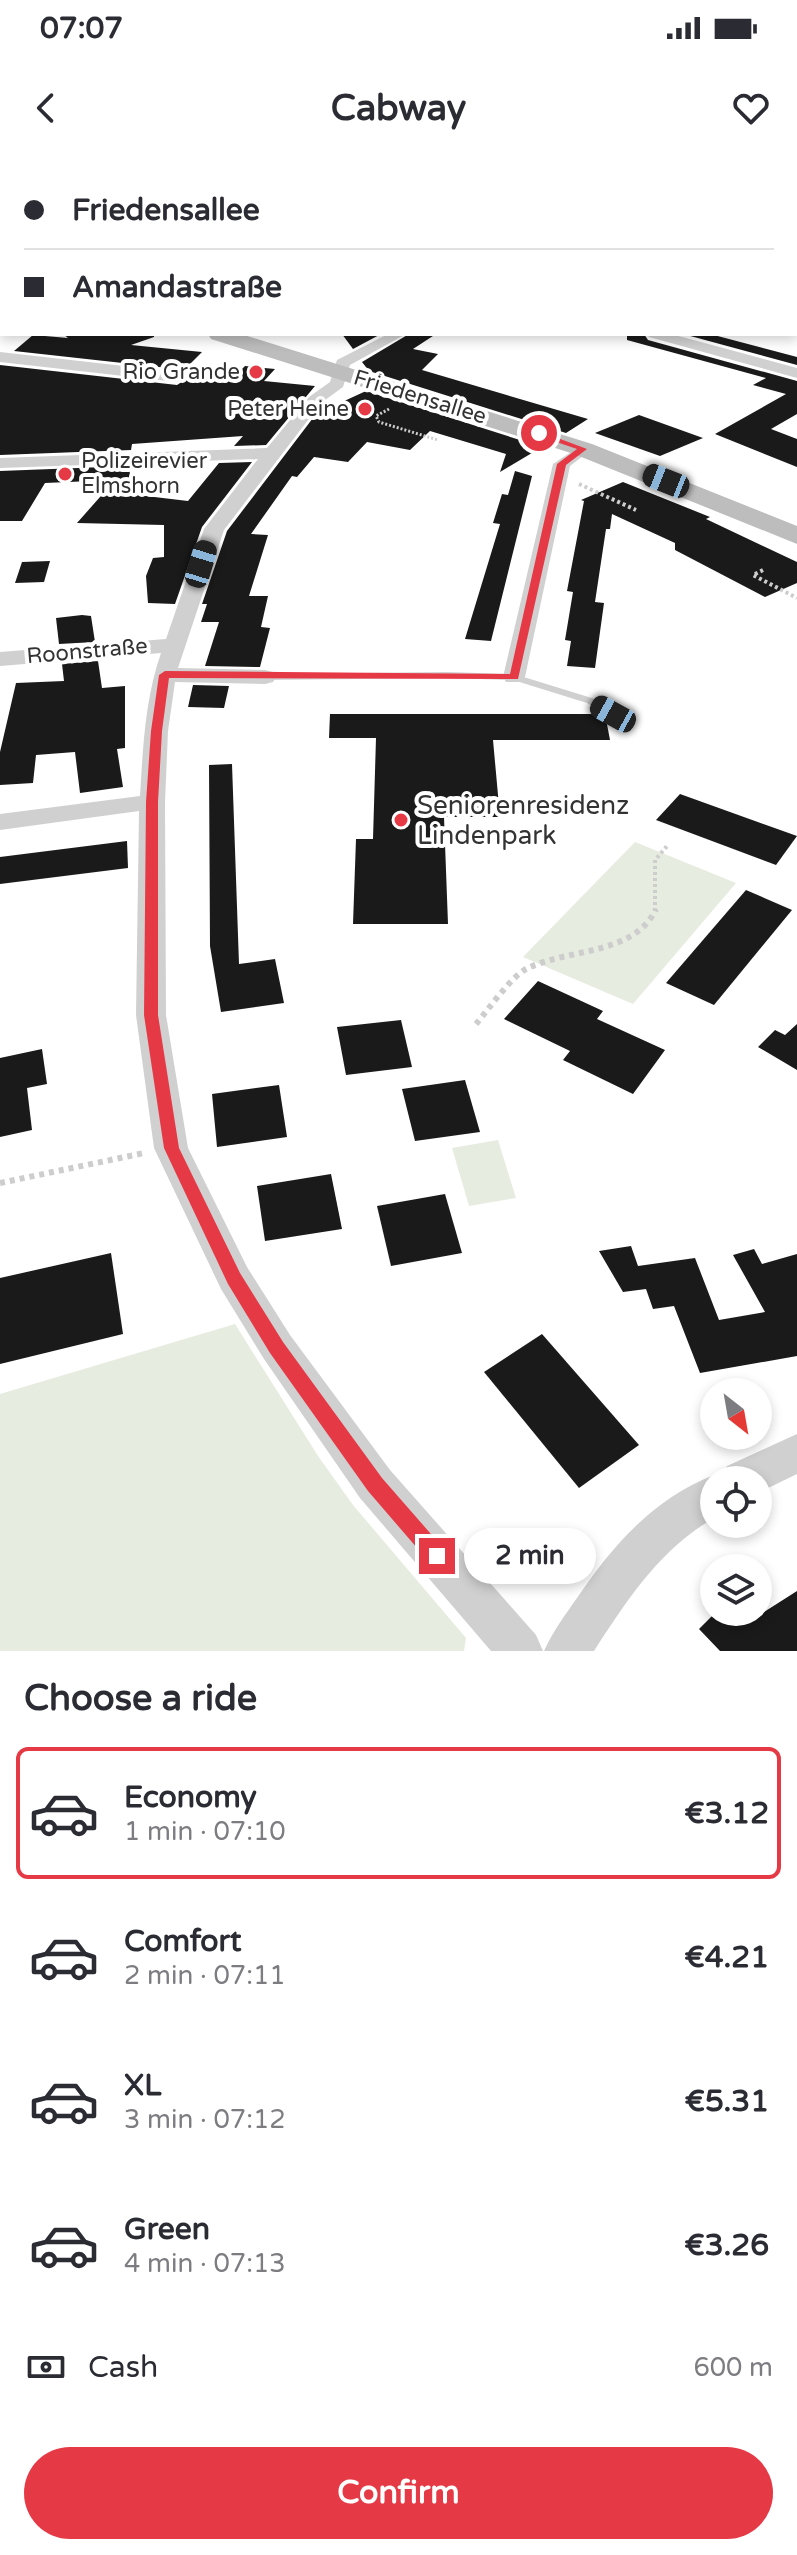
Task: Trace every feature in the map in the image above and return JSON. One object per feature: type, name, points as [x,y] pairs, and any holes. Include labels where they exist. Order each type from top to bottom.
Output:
[{"type":"main road","name":"Friedensallee","points":[[225,336],[583,449],[789,524]]},
{"type":"street","points":[[395,336],[343,363],[337,384],[315,400],[214,529],[165,675],[156,731],[152,802],[151,1015],[171,1148],[234,1278],[277,1347],[375,1484],[520,1651]]},
{"type":"street","points":[[661,336],[797,373]]},
{"type":"street","points":[[0,357],[177,377]]},
{"type":"street","points":[[514,677],[562,464],[583,449]]},
{"type":"street","points":[[0,463],[271,453]]},
{"type":"street","name":"Roonstraße","points":[[0,659],[113,647],[174,645]]},
{"type":"street","points":[[165,675],[265,677]]},
{"type":"street","points":[[0,822],[152,802]]},
{"type":"street","points":[[771,1466],[797,1453]]},
{"type":"street","points":[[567,1651],[624,1567],[677,1516],[700,1503]]},
{"type":"lane","points":[[265,677],[514,677],[591,701],[613,714]]},
{"type":"path","points":[[400,403],[376,416],[379,422],[438,440]]},
{"type":"path","points":[[559,477],[636,510]]},
{"type":"path","points":[[763,570],[753,575],[797,598]]},
{"type":"path","points":[[476,1024],[524,970],[619,942],[647,927],[656,910],[655,860],[668,845]]},
{"type":"path","points":[[0,1183],[171,1148]]},
{"type":"shaded area","points":[[635,842],[736,883],[633,1004],[523,957]]},
{"type":"shaded area","points":[[498,1140],[516,1198],[469,1206],[452,1148]]},
{"type":"shaded area","points":[[235,1324],[318,1456],[353,1505],[466,1638],[464,1651],[0,1651],[0,1394]]},
{"type":"building","points":[[32,336],[68,338],[66,336],[154,336],[131,345],[202,352],[189,365],[241,370],[245,366],[275,369],[264,381],[315,386],[266,445],[234,446],[243,436],[132,444],[131,450],[0,455],[0,365],[177,385],[188,378],[177,369],[14,351]]},
{"type":"building","points":[[343,336],[377,336],[353,349]]},
{"type":"building","points":[[406,336],[433,336],[413,349],[438,354],[422,370],[588,419],[566,433],[369,371],[362,362]]},
{"type":"building","points":[[627,336],[645,336],[648,340],[797,381],[797,414],[771,429],[797,439],[797,467],[715,434],[786,394],[753,385],[766,378],[627,340]]},
{"type":"building","points":[[690,336],[718,336],[797,357],[797,365]]},
{"type":"building","points":[[366,391],[542,447],[500,472],[506,454],[430,431],[410,450],[367,442],[348,462],[314,457],[297,477],[292,476],[251,534],[268,535],[249,596],[268,596],[261,627],[270,628],[260,667],[205,666],[219,622],[201,622],[207,604],[202,604],[227,531],[316,414]]},
{"type":"building","points":[[639,415],[703,438],[660,456],[595,433]]},
{"type":"building","points":[[252,462],[202,527],[175,604],[148,603],[146,576],[153,558],[164,557],[164,525],[77,523],[115,480],[45,483],[22,521],[0,521],[0,471],[130,466],[129,494],[188,501],[219,463]]},
{"type":"building","points":[[515,471],[532,476],[491,641],[465,639],[500,524],[493,523],[502,494],[508,495]]},
{"type":"building","points":[[623,482],[710,517],[706,519],[797,562],[797,583],[765,597],[675,550],[675,543],[612,514],[610,529],[606,529],[595,602],[604,603],[595,668],[567,666],[571,641],[565,640],[573,592],[567,591],[584,501],[581,500]]},
{"type":"building","points":[[50,561],[44,582],[15,583],[22,562]]},
{"type":"building","points":[[91,616],[95,642],[59,644],[56,618]]},
{"type":"building","points":[[98,661],[102,688],[125,686],[125,748],[117,749],[123,787],[80,793],[75,752],[36,755],[33,783],[0,785],[0,752],[16,683],[64,681],[62,664]]},
{"type":"building","points":[[193,685],[229,686],[224,708],[188,707]]},
{"type":"building","name":"Seniorenresidenz Lindenpark","points":[[330,714],[599,714],[606,719],[610,740],[493,740],[500,817],[444,817],[448,924],[353,924],[356,839],[373,839],[376,738],[329,738]]},
{"type":"building","points":[[232,764],[239,964],[275,959],[284,1003],[221,1012],[210,946],[209,765]]},
{"type":"building","points":[[680,794],[797,836],[776,865],[656,820]]},
{"type":"building","points":[[127,841],[128,868],[0,884],[0,857]]},
{"type":"building","points":[[746,890],[792,910],[714,1005],[666,983]]},
{"type":"building","points":[[538,981],[603,1011],[597,1019],[665,1050],[633,1094],[563,1060],[570,1051],[504,1019]]},
{"type":"building","points":[[401,1020],[412,1067],[346,1075],[337,1027]]},
{"type":"building","points":[[797,1024],[797,1070],[758,1047],[775,1030],[785,1035]]},
{"type":"building","points":[[42,1049],[47,1084],[27,1088],[32,1130],[0,1137],[0,1058]]},
{"type":"building","points":[[465,1080],[480,1132],[415,1141],[402,1089]]},
{"type":"building","points":[[279,1085],[287,1137],[217,1147],[212,1094]]},
{"type":"building","points":[[331,1174],[342,1229],[265,1241],[257,1186]]},
{"type":"building","points":[[445,1194],[462,1253],[391,1266],[377,1206]]},
{"type":"building","points":[[631,1246],[638,1266],[695,1258],[719,1320],[765,1312],[733,1255],[754,1249],[762,1264],[797,1254],[797,1356],[700,1373],[674,1306],[653,1309],[646,1289],[623,1292],[599,1251]]},
{"type":"building","points":[[111,1253],[123,1334],[0,1364],[0,1278]]},
{"type":"building","points":[[542,1334],[639,1445],[579,1488],[484,1372]]},
{"type":"building","points":[[797,1591],[797,1651],[720,1651],[699,1629],[702,1626],[772,1626],[772,1607]]},
{"type":"place","name":"Rio Grande","points":[[256,372]]},
{"type":"place","name":"Peter Heine","points":[[365,409]]},
{"type":"place","name":"Polizeirevier Elmshorn","points":[[65,474]]},
{"type":"place","name":"Seniorenresidenz Lindenpark","points":[[401,820]]},
{"type":"route","points":[[437,1556],[345,1445],[277,1347],[234,1278],[171,1148],[151,1015],[152,802],[156,731],[165,675],[514,677],[562,464],[583,449],[539,433]]}]
